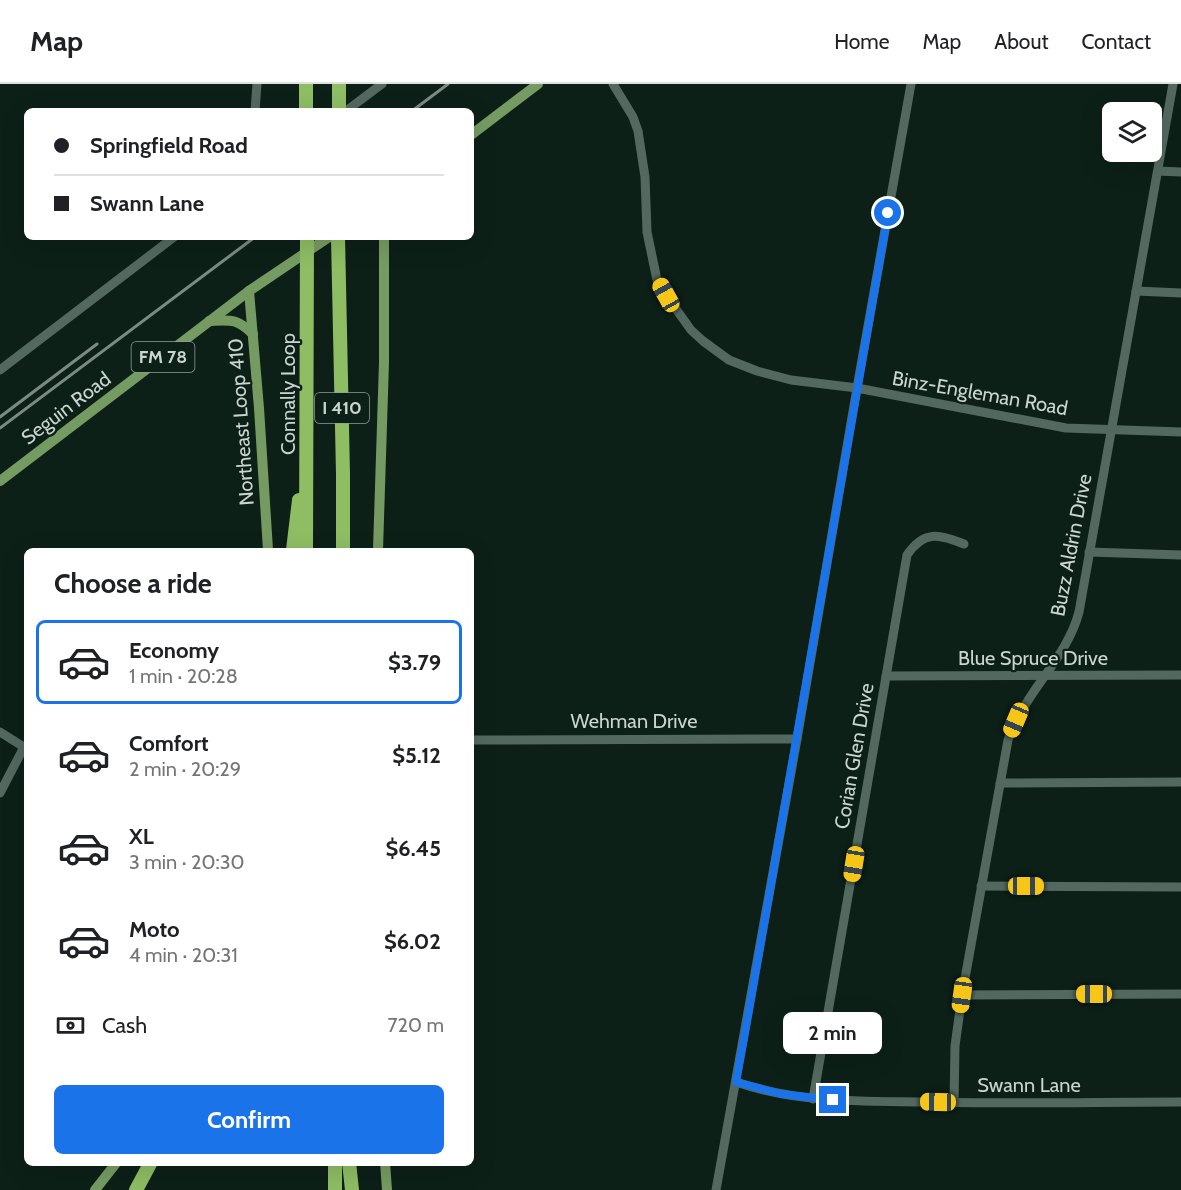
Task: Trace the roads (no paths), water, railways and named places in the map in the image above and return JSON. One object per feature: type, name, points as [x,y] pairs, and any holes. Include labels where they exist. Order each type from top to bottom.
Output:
[{"type":"highway","points":[[306,84],[306,106]]},
{"type":"highway","points":[[339,84],[339,108]]},
{"type":"highway","name":"Connally Loop","points":[[306,548],[307,240]]},
{"type":"highway","name":"I 410","points":[[338,240],[343,548]]},
{"type":"highway","points":[[293,548],[307,432]]},
{"type":"highway","points":[[343,474],[351,548]]},
{"type":"highway","points":[[136,1190],[149,1166]]},
{"type":"highway","points":[[335,1166],[335,1190]]},
{"type":"highway","points":[[349,1166],[352,1190]]},
{"type":"main road","points":[[474,133],[538,84]]},
{"type":"main road","name":"Seguin Road","points":[[0,481],[208,321],[325,240]]},
{"type":"main road","points":[[378,548],[385,240]]},
{"type":"main road","name":"Northeast Loop 410","points":[[249,291],[268,548]]},
{"type":"main road","points":[[208,321],[234,321],[253,334]]},
{"type":"main road","points":[[95,1190],[114,1166]]},
{"type":"main road","points":[[385,1166],[387,1190]]},
{"type":"street","points":[[255,108],[256,84]]},
{"type":"street","points":[[350,108],[382,84]]},
{"type":"street","name":"Binz-Engleman Road","points":[[613,84],[633,117],[638,131],[645,177],[647,232],[657,280],[686,324],[703,341],[729,360],[791,380],[856,388],[1066,428],[1181,432]]},
{"type":"street","points":[[716,1190],[798,739],[856,388],[911,84]]},
{"type":"street","name":"Buzz Aldrin Drive","points":[[954,1103],[955,1046],[962,995],[1008,740],[1016,720],[1070,637],[1079,612],[1173,84]]},
{"type":"street","points":[[1158,171],[1181,172]]},
{"type":"street","points":[[0,370],[170,240]]},
{"type":"street","points":[[1136,291],[1181,293]]},
{"type":"street","name":"Corian Glen Drive","points":[[813,1099],[907,555],[925,537],[942,536],[964,544]]},
{"type":"street","points":[[1089,552],[1181,555]]},
{"type":"street","name":"Blue Spruce Drive","points":[[886,676],[1181,675]]},
{"type":"street","points":[[0,732],[24,747]]},
{"type":"street","name":"Wehman Drive","points":[[474,740],[798,739]]},
{"type":"street","points":[[0,793],[24,750]]},
{"type":"street","points":[[999,783],[1181,782]]},
{"type":"street","points":[[981,886],[1181,887]]},
{"type":"street","points":[[962,995],[1181,994]]},
{"type":"street","name":"Swann Lane","points":[[736,1082],[781,1094],[813,1099],[853,1101],[1181,1102]]},
{"type":"railway","points":[[416,108],[448,84]]},
{"type":"railway","points":[[0,428],[251,240]]},
{"type":"railway","points":[[0,417],[97,344]]}]
